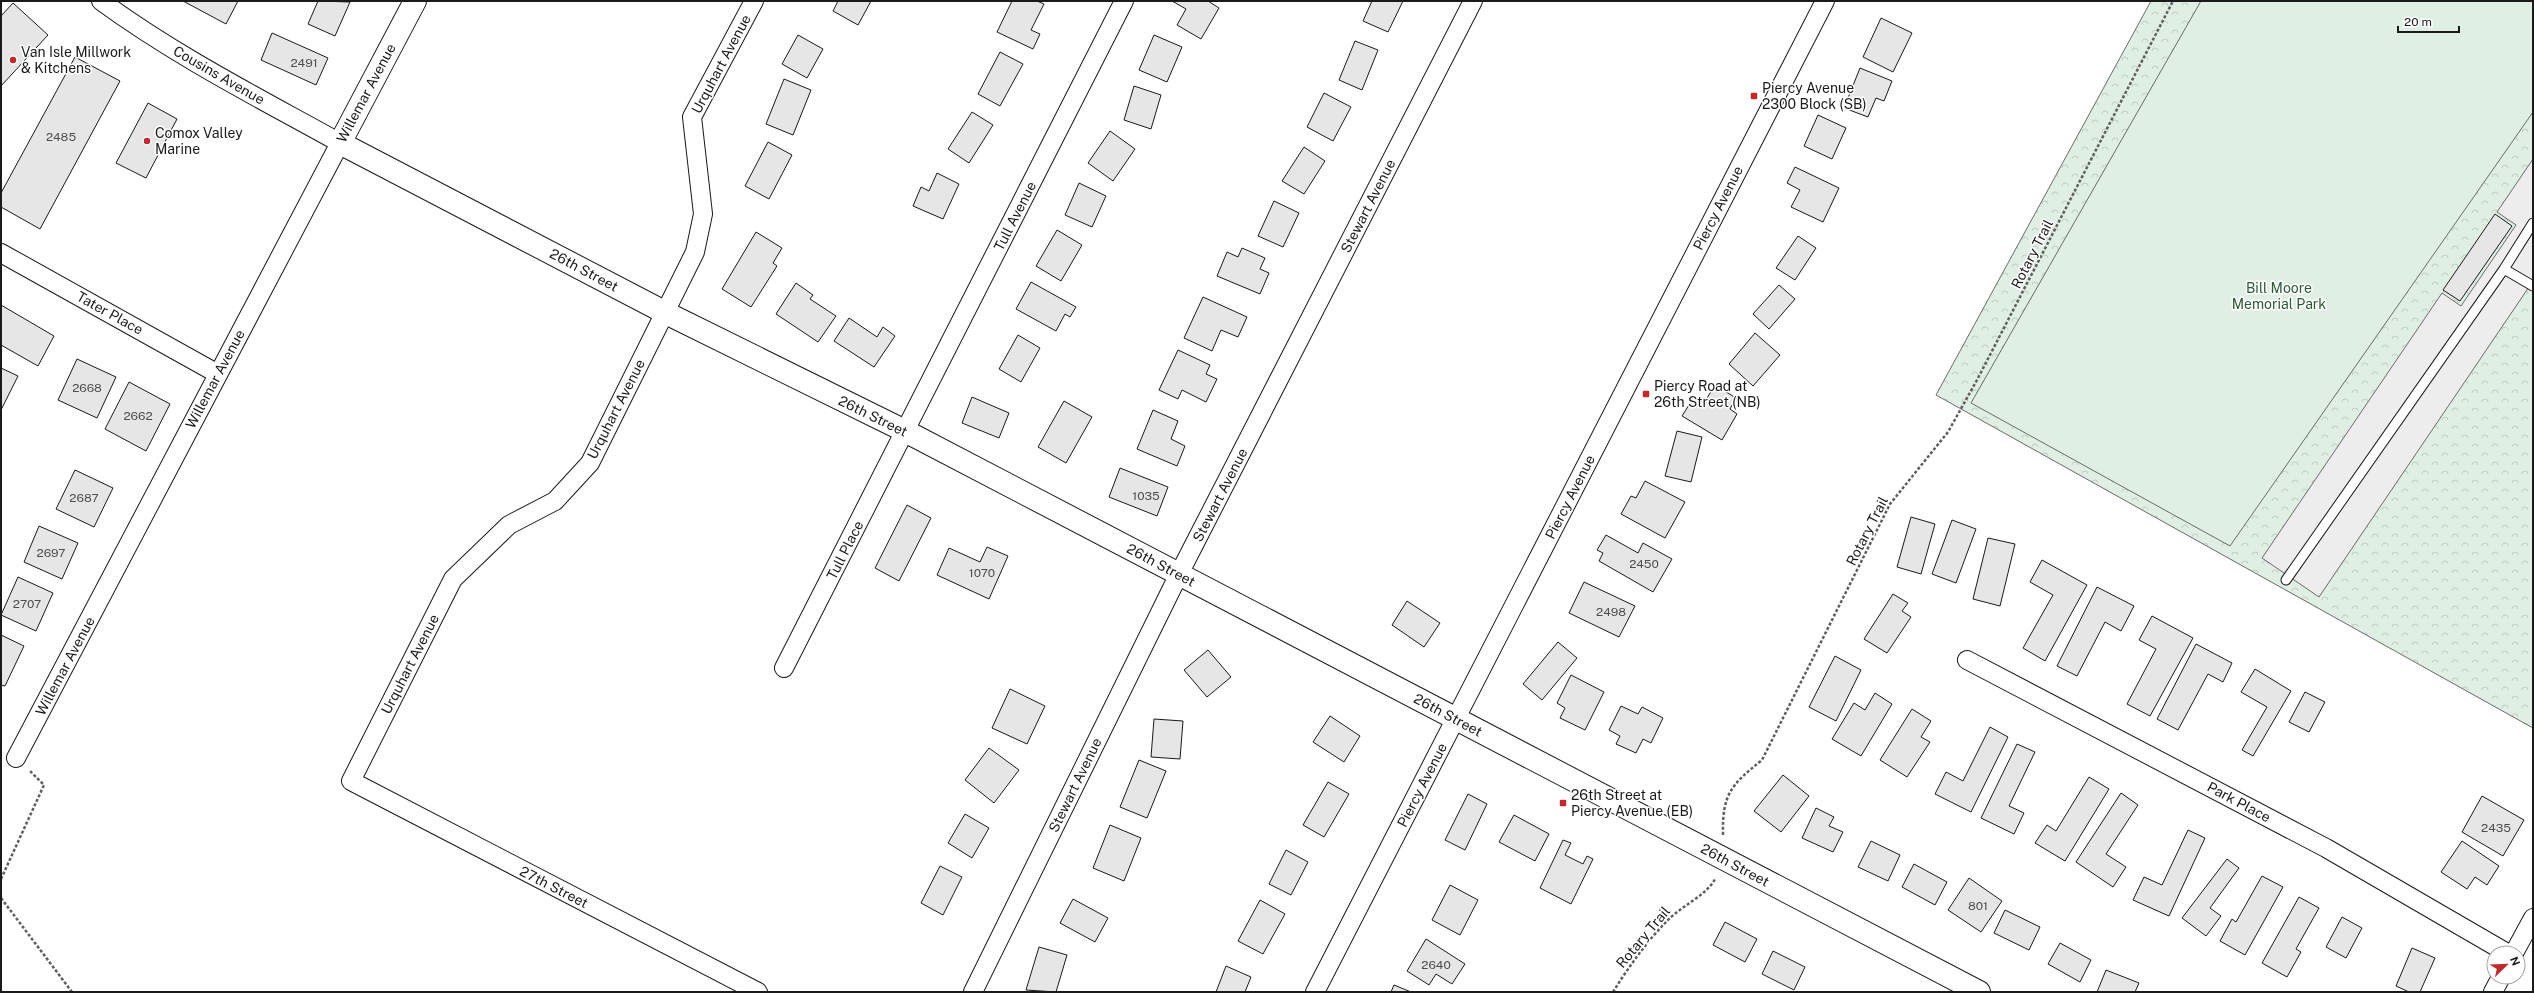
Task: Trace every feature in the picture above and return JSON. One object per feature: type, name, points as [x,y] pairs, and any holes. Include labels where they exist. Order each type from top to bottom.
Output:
[{"type":"street","name":"Cousins Avenue","points":[[101,1],[134,25],[174,50],[340,143]]},
{"type":"street","name":"Willemar Avenue","points":[[16,758],[415,1]]},
{"type":"street","name":"Urquhart Avenue","points":[[351,782],[453,579],[509,525],[555,501],[590,463],[666,313],[694,252],[703,214],[692,118],[754,1]]},
{"type":"street","name":"Tull Avenue","points":[[905,432],[1124,1]]},
{"type":"street","name":"Stewart Avenue","points":[[974,992],[1179,574],[1473,1]]},
{"type":"street","name":"Piercy Avenue","points":[[1315,992],[1825,1]]},
{"type":"street","name":"26th Street","points":[[340,143],[666,313],[905,432],[1979,992]]},
{"type":"street","name":"Tater Place","points":[[1,253],[218,374]]},
{"type":"street","name":"Tull Place","points":[[784,668],[905,432]]},
{"type":"street","name":"Park Place","points":[[1967,660],[2326,848],[2493,945]]},
{"type":"street","name":"27th Street","points":[[351,782],[758,992]]},
{"type":"street","points":[[2518,945],[2533,918]]},
{"type":"lane","points":[[2286,580],[2504,269],[2533,223]]},
{"type":"lane","points":[[2504,269],[2533,286]]},
{"type":"path","name":"Rotary Trail","points":[[1613,992],[1666,921],[1684,904],[1703,894],[1715,881],[1722,859],[1722,816],[1726,796],[1741,777],[1762,760],[1890,504],[1948,432],[1970,393],[2173,1]]},
{"type":"path","points":[[1,878],[44,785],[16,758]]},
{"type":"path","points":[[1,898],[72,992]]},
{"type":"green space","name":"Bill Moore Memorial Park","points":[[2151,1],[2533,1],[2533,728],[1936,395]]},
{"type":"green space","name":"Bill Moore Memorial Park","points":[[2201,1],[2533,1],[2533,112],[2230,546],[1971,403]]},
{"type":"shaded area","points":[[2533,159],[2533,281],[2319,597],[2262,558],[2442,293],[2461,306],[2516,225],[2497,212]]},
{"type":"building","points":[[183,1],[238,1],[226,24]]},
{"type":"building","points":[[318,1],[350,2],[335,36],[308,24]]},
{"type":"building","points":[[838,1],[871,1],[858,25],[833,11]]},
{"type":"building","points":[[1012,1],[1037,1],[1044,4],[1031,30],[1040,34],[1033,49],[997,32]]},
{"type":"building","points":[[1172,1],[1208,1],[1219,8],[1201,39],[1177,25],[1186,9]]},
{"type":"building","points":[[1372,1],[1403,1],[1388,32],[1363,21]]},
{"type":"building","name":"Van Isle Millwork & Kitchens","points":[[13,3],[48,35],[1,86],[1,16]]},
{"type":"building","points":[[1881,18],[1912,33],[1893,72],[1863,57]]},
{"type":"building","points":[[272,33],[328,58],[316,85],[261,60]]},
{"type":"building","points":[[798,35],[823,49],[807,78],[782,64]]},
{"type":"building","points":[[1154,35],[1182,47],[1167,82],[1139,70]]},
{"type":"building","points":[[1355,41],[1378,50],[1362,90],[1339,80]]},
{"type":"building","points":[[1000,52],[1023,64],[1000,106],[978,94]]},
{"type":"building","points":[[75,57],[120,81],[40,229],[1,207],[1,193]]},
{"type":"building","points":[[1860,68],[1892,81],[1884,101],[1876,98],[1868,117],[1844,108]]},
{"type":"building","points":[[784,79],[811,90],[793,135],[766,124]]},
{"type":"building","points":[[1134,86],[1161,95],[1151,129],[1124,120]]},
{"type":"building","points":[[1324,93],[1351,107],[1333,141],[1307,127]]},
{"type":"building","name":"Comox Valley Marine","points":[[148,103],[177,119],[146,178],[116,163]]},
{"type":"building","points":[[972,112],[993,125],[969,163],[948,149]]},
{"type":"building","points":[[1818,115],[1846,128],[1832,159],[1804,146]]},
{"type":"building","points":[[1110,131],[1135,149],[1113,181],[1088,163]]},
{"type":"building","points":[[768,142],[792,155],[769,199],[745,186]]},
{"type":"building","points":[[1304,147],[1325,161],[1304,194],[1282,181]]},
{"type":"building","points":[[1795,167],[1839,188],[1823,222],[1791,207],[1800,190],[1787,183]]},
{"type":"building","points":[[937,173],[959,184],[943,219],[913,206],[921,187],[929,191]]},
{"type":"building","points":[[1079,183],[1106,196],[1092,227],[1065,215]]},
{"type":"building","points":[[1274,201],[1299,213],[1283,247],[1258,236]]},
{"type":"building","points":[[2495,214],[2512,226],[2460,301],[2443,290]]},
{"type":"building","points":[[1057,230],[1082,245],[1061,281],[1036,266]]},
{"type":"building","points":[[756,232],[782,248],[773,263],[777,266],[751,307],[722,289]]},
{"type":"building","points":[[1798,236],[1816,248],[1795,280],[1776,268]]},
{"type":"building","points":[[1242,248],[1265,258],[1260,269],[1269,273],[1260,294],[1217,276],[1227,252],[1238,257]]},
{"type":"building","points":[[1031,282],[1076,307],[1070,317],[1065,314],[1056,331],[1016,309]]},
{"type":"building","points":[[796,283],[813,295],[810,299],[836,316],[818,342],[776,314]]},
{"type":"building","points":[[1779,285],[1795,299],[1769,329],[1753,314]]},
{"type":"building","points":[[1203,297],[1247,317],[1238,337],[1221,330],[1212,351],[1184,338]]},
{"type":"building","points":[[1,305],[54,336],[38,366],[1,345]]},
{"type":"building","points":[[849,318],[877,337],[883,327],[895,336],[874,367],[834,341]]},
{"type":"building","points":[[1755,333],[1780,355],[1753,386],[1729,364]]},
{"type":"building","points":[[1018,335],[1040,348],[1021,382],[999,369]]},
{"type":"building","points":[[1178,350],[1210,365],[1206,374],[1217,379],[1206,402],[1182,390],[1178,399],[1159,390]]},
{"type":"building","points":[[77,359],[116,377],[97,418],[58,400]]},
{"type":"building","points":[[1,368],[18,376],[1,410]]},
{"type":"building","points":[[129,382],[170,404],[146,451],[105,429]]},
{"type":"building","points":[[1715,385],[1736,398],[1730,409],[1737,414],[1722,440],[1682,416],[1694,397],[1704,403]]},
{"type":"building","points":[[972,397],[1009,413],[999,438],[962,423]]},
{"type":"building","points":[[1064,401],[1092,417],[1066,463],[1038,447]]},
{"type":"building","points":[[1153,410],[1178,421],[1171,439],[1185,446],[1177,466],[1137,449]]},
{"type":"building","points":[[1677,431],[1702,437],[1691,482],[1665,476]]},
{"type":"building","points":[[1120,468],[1168,487],[1157,516],[1109,497]]},
{"type":"building","points":[[75,470],[113,488],[94,527],[56,509]]},
{"type":"building","points":[[1645,481],[1685,502],[1665,538],[1621,514],[1631,496],[1636,498]]},
{"type":"building","points":[[907,505],[931,518],[899,581],[875,568]]},
{"type":"building","points":[[1911,517],[1935,524],[1921,574],[1897,567]]},
{"type":"building","points":[[1952,520],[1976,529],[1956,583],[1932,574]]},
{"type":"building","points":[[39,526],[78,543],[62,579],[24,562]]},
{"type":"building","points":[[1606,535],[1638,553],[1643,543],[1672,559],[1653,592],[1599,561],[1603,553],[1597,550]]},
{"type":"building","points":[[1988,538],[2015,544],[2000,606],[1973,599]]},
{"type":"building","points":[[987,547],[1008,556],[989,599],[937,575],[949,548],[980,562]]},
{"type":"building","points":[[2042,560],[2087,585],[2045,661],[2023,648],[2053,595],[2030,582]]},
{"type":"building","points":[[18,577],[53,593],[36,631],[1,615]]},
{"type":"building","points":[[1584,582],[1635,606],[1619,637],[1569,613]]},
{"type":"building","points":[[2097,587],[2134,606],[2121,631],[2105,622],[2077,676],[2057,666]]},
{"type":"building","points":[[1893,594],[1908,603],[1902,611],[1911,617],[1887,653],[1864,639]]},
{"type":"building","points":[[1407,601],[1440,623],[1424,647],[1392,625]]},
{"type":"building","points":[[2152,616],[2193,638],[2150,716],[2127,704],[2156,649],[2139,640]]},
{"type":"building","points":[[1,635],[24,646],[5,686],[1,685]]},
{"type":"building","points":[[1558,642],[1577,658],[1542,700],[1523,684]]},
{"type":"building","points":[[2196,644],[2232,663],[2223,682],[2208,674],[2178,730],[2157,719]]},
{"type":"building","points":[[1208,650],[1231,677],[1207,697],[1184,670]]},
{"type":"building","points":[[1835,656],[1861,670],[1836,721],[1809,707]]},
{"type":"building","points":[[2255,669],[2291,691],[2253,756],[2242,750],[2267,707],[2241,692]]},
{"type":"building","points":[[1571,675],[1604,692],[1585,730],[1560,718],[1565,708],[1557,703]]},
{"type":"building","points":[[1010,689],[1045,706],[1027,744],[992,728]]},
{"type":"building","points":[[2305,692],[2325,702],[2309,732],[2289,722]]},
{"type":"building","points":[[1875,693],[1892,704],[1861,756],[1832,739],[1854,703],[1865,710]]},
{"type":"building","points":[[1621,706],[1638,714],[1642,707],[1663,718],[1651,743],[1643,739],[1636,753],[1616,744],[1620,736],[1609,730]]},
{"type":"building","points":[[1912,709],[1931,721],[1921,737],[1930,742],[1907,777],[1880,760]]},
{"type":"building","points":[[1330,716],[1360,736],[1344,762],[1313,742]]},
{"type":"building","points":[[1154,719],[1183,721],[1180,759],[1151,757]]},
{"type":"building","points":[[1990,727],[2008,737],[1971,812],[1935,794],[1946,772],[1963,781]]},
{"type":"building","points":[[2017,744],[2035,752],[2009,806],[2024,813],[2014,834],[1981,818]]},
{"type":"building","points":[[989,748],[1019,770],[994,803],[965,780]]},
{"type":"building","points":[[1139,760],[1166,771],[1147,818],[1120,807]]},
{"type":"building","points":[[1783,775],[1809,796],[1781,832],[1754,811]]},
{"type":"building","points":[[2089,777],[2109,789],[2065,861],[2035,843],[2047,825],[2056,831]]},
{"type":"building","points":[[1328,782],[1349,794],[1324,837],[1303,825]]},
{"type":"building","points":[[2121,793],[2138,805],[2106,854],[2126,867],[2113,887],[2076,862]]},
{"type":"building","points":[[1468,794],[1487,804],[1465,850],[1445,840]]},
{"type":"building","points":[[2482,796],[2524,820],[2503,856],[2462,832]]},
{"type":"building","points":[[1816,808],[1834,817],[1829,826],[1843,832],[1833,852],[1802,838]]},
{"type":"building","points":[[965,814],[989,828],[972,858],[948,843]]},
{"type":"building","points":[[1514,815],[1549,834],[1535,861],[1499,842]]},
{"type":"building","points":[[1110,825],[1141,838],[1124,881],[1093,868]]},
{"type":"building","points":[[2188,830],[2205,838],[2169,916],[2133,900],[2144,877],[2162,885]]},
{"type":"building","points":[[1563,840],[1571,843],[1565,855],[1583,864],[1587,856],[1593,859],[1571,904],[1540,888]]},
{"type":"building","points":[[1871,841],[1900,855],[1888,881],[1858,867]]},
{"type":"building","points":[[2462,841],[2499,866],[2487,885],[2475,877],[2467,889],[2441,872]]},
{"type":"building","points":[[1286,850],[1308,862],[1291,895],[1269,884]]},
{"type":"building","points":[[2227,859],[2239,868],[2210,908],[2221,916],[2206,936],[2182,918]]},
{"type":"building","points":[[1914,864],[1947,882],[1935,905],[1902,887]]},
{"type":"building","points":[[940,866],[962,877],[943,915],[921,903]]},
{"type":"building","points":[[2262,876],[2283,887],[2245,955],[2220,941],[2232,919],[2236,922]]},
{"type":"building","points":[[1969,878],[2002,901],[1981,932],[1948,910]]},
{"type":"building","points":[[1450,885],[1478,900],[1460,935],[1432,920]]},
{"type":"building","points":[[2299,897],[2319,908],[2296,949],[2301,952],[2287,977],[2262,963]]},
{"type":"building","points":[[1073,899],[1108,918],[1095,942],[1060,923]]},
{"type":"building","points":[[1260,900],[1285,914],[1263,954],[1238,941]]},
{"type":"building","points":[[2005,910],[2040,927],[2029,950],[1994,933]]},
{"type":"building","points":[[2342,917],[2362,928],[2346,958],[2326,947]]},
{"type":"building","points":[[1725,922],[1757,939],[1745,962],[1713,945]]},
{"type":"building","points":[[1426,939],[1465,964],[1452,984],[1436,974],[1429,985],[1407,971]]},
{"type":"building","points":[[2060,943],[2091,960],[2080,982],[2048,964]]},
{"type":"building","points":[[1039,947],[1067,955],[1056,992],[1026,990]]},
{"type":"building","points":[[2412,948],[2435,958],[2420,992],[2409,992],[2396,986]]},
{"type":"building","points":[[1773,951],[1805,967],[1794,990],[1762,974]]},
{"type":"building","points":[[1226,966],[1251,977],[1245,992],[1216,992]]},
{"type":"building","points":[[2106,970],[2139,983],[2135,992],[2097,992]]},
{"type":"building","points":[[1394,985],[1411,992],[1391,992]]},
{"type":"place","name":"Van Isle Millwork & Kitchens","points":[[13,60]]},
{"type":"place","name":"Piercy Avenue 2300 Block (SB)","points":[[1754,96]]},
{"type":"place","name":"Comox Valley Marine","points":[[147,141]]},
{"type":"place","name":"Piercy Road at 26th Street (NB)","points":[[1646,394]]},
{"type":"place","name":"26th Street at Piercy Avenue (EB)","points":[[1563,803]]}]
